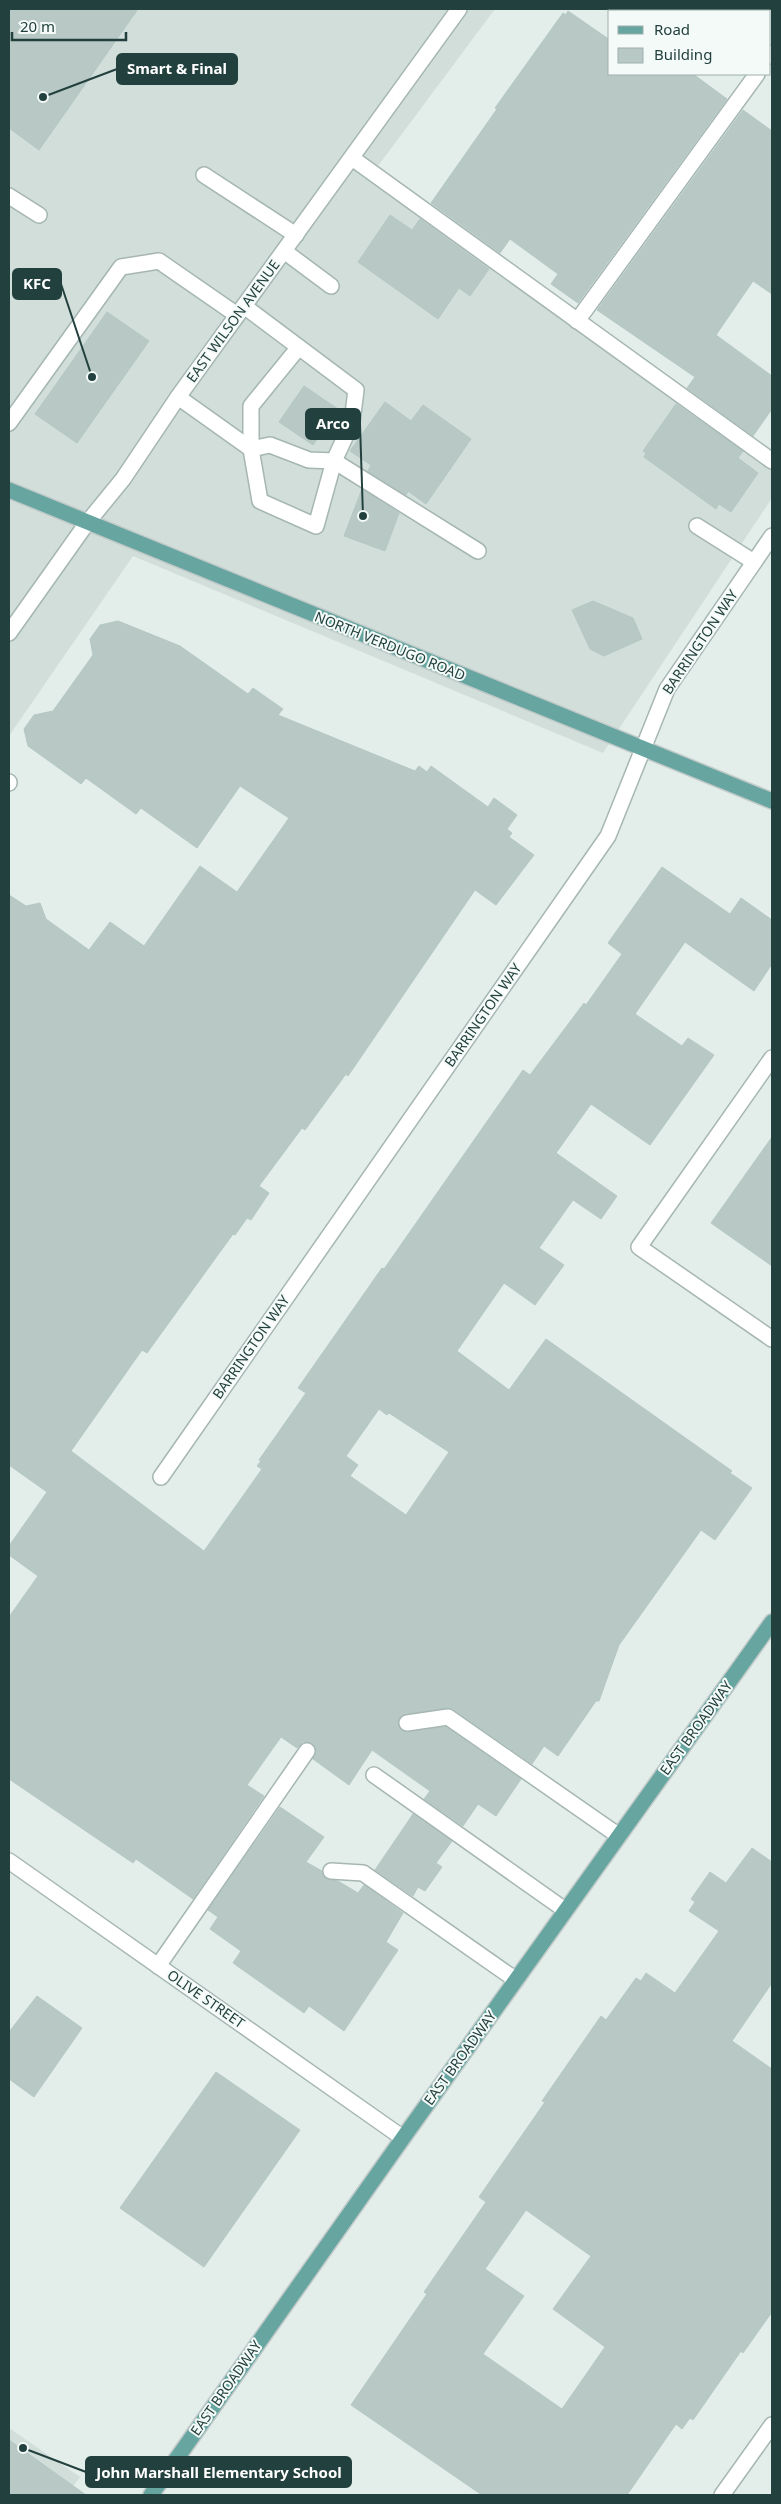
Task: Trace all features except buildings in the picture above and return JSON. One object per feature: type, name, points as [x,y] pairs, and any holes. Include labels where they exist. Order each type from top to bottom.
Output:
[{"type":"main road","name":"NORTH VERDUGO ROAD","points":[[9,490],[772,801]]},
{"type":"main road","name":"EAST BROADWAY","points":[[151,2495],[402,2138],[772,1622]]},
{"type":"street","name":"EAST WILSON AVENUE","points":[[9,633],[87,523],[123,478],[178,397],[459,9]]},
{"type":"street","points":[[577,321],[756,75]]},
{"type":"street","points":[[352,158],[772,461]]},
{"type":"street","points":[[204,175],[296,235]]},
{"type":"street","points":[[9,196],[39,215]]},
{"type":"street","points":[[284,252],[330,286]]},
{"type":"street","points":[[9,423],[121,266],[159,260],[299,347],[356,390],[352,422],[334,461],[316,526],[260,501],[250,449],[250,406],[299,347]]},
{"type":"street","points":[[178,397],[250,449],[270,445],[309,460],[334,461],[478,551]]},
{"type":"street","points":[[697,526],[754,562]]},
{"type":"street","name":"BARRINGTON WAY","points":[[161,1477],[608,836],[667,689],[772,536]]},
{"type":"street","points":[[772,1058],[639,1247],[772,1339]]},
{"type":"street","points":[[407,1723],[448,1717],[619,1836]]},
{"type":"street","points":[[158,1966],[307,1751]]},
{"type":"street","points":[[374,1775],[565,1910]]},
{"type":"street","name":"OLIVE STREET","points":[[9,1861],[402,2138]]},
{"type":"street","points":[[330,1871],[363,1873],[516,1980]]},
{"type":"street","points":[[722,2495],[772,2425]]},
{"type":"shaded area","points":[[9,9],[495,9],[378,166],[772,454],[772,498],[603,753],[133,556],[9,736]]},
{"type":"shaded area","points":[[9,2428],[80,2477],[66,2495],[9,2495]]},
{"type":"place","name":"Smart & Final","points":[[43,97]]},
{"type":"place","name":"KFC","points":[[92,377]]},
{"type":"place","name":"Arco","points":[[363,516]]},
{"type":"place","name":"John Marshall Elementary School","points":[[23,2448]]}]
